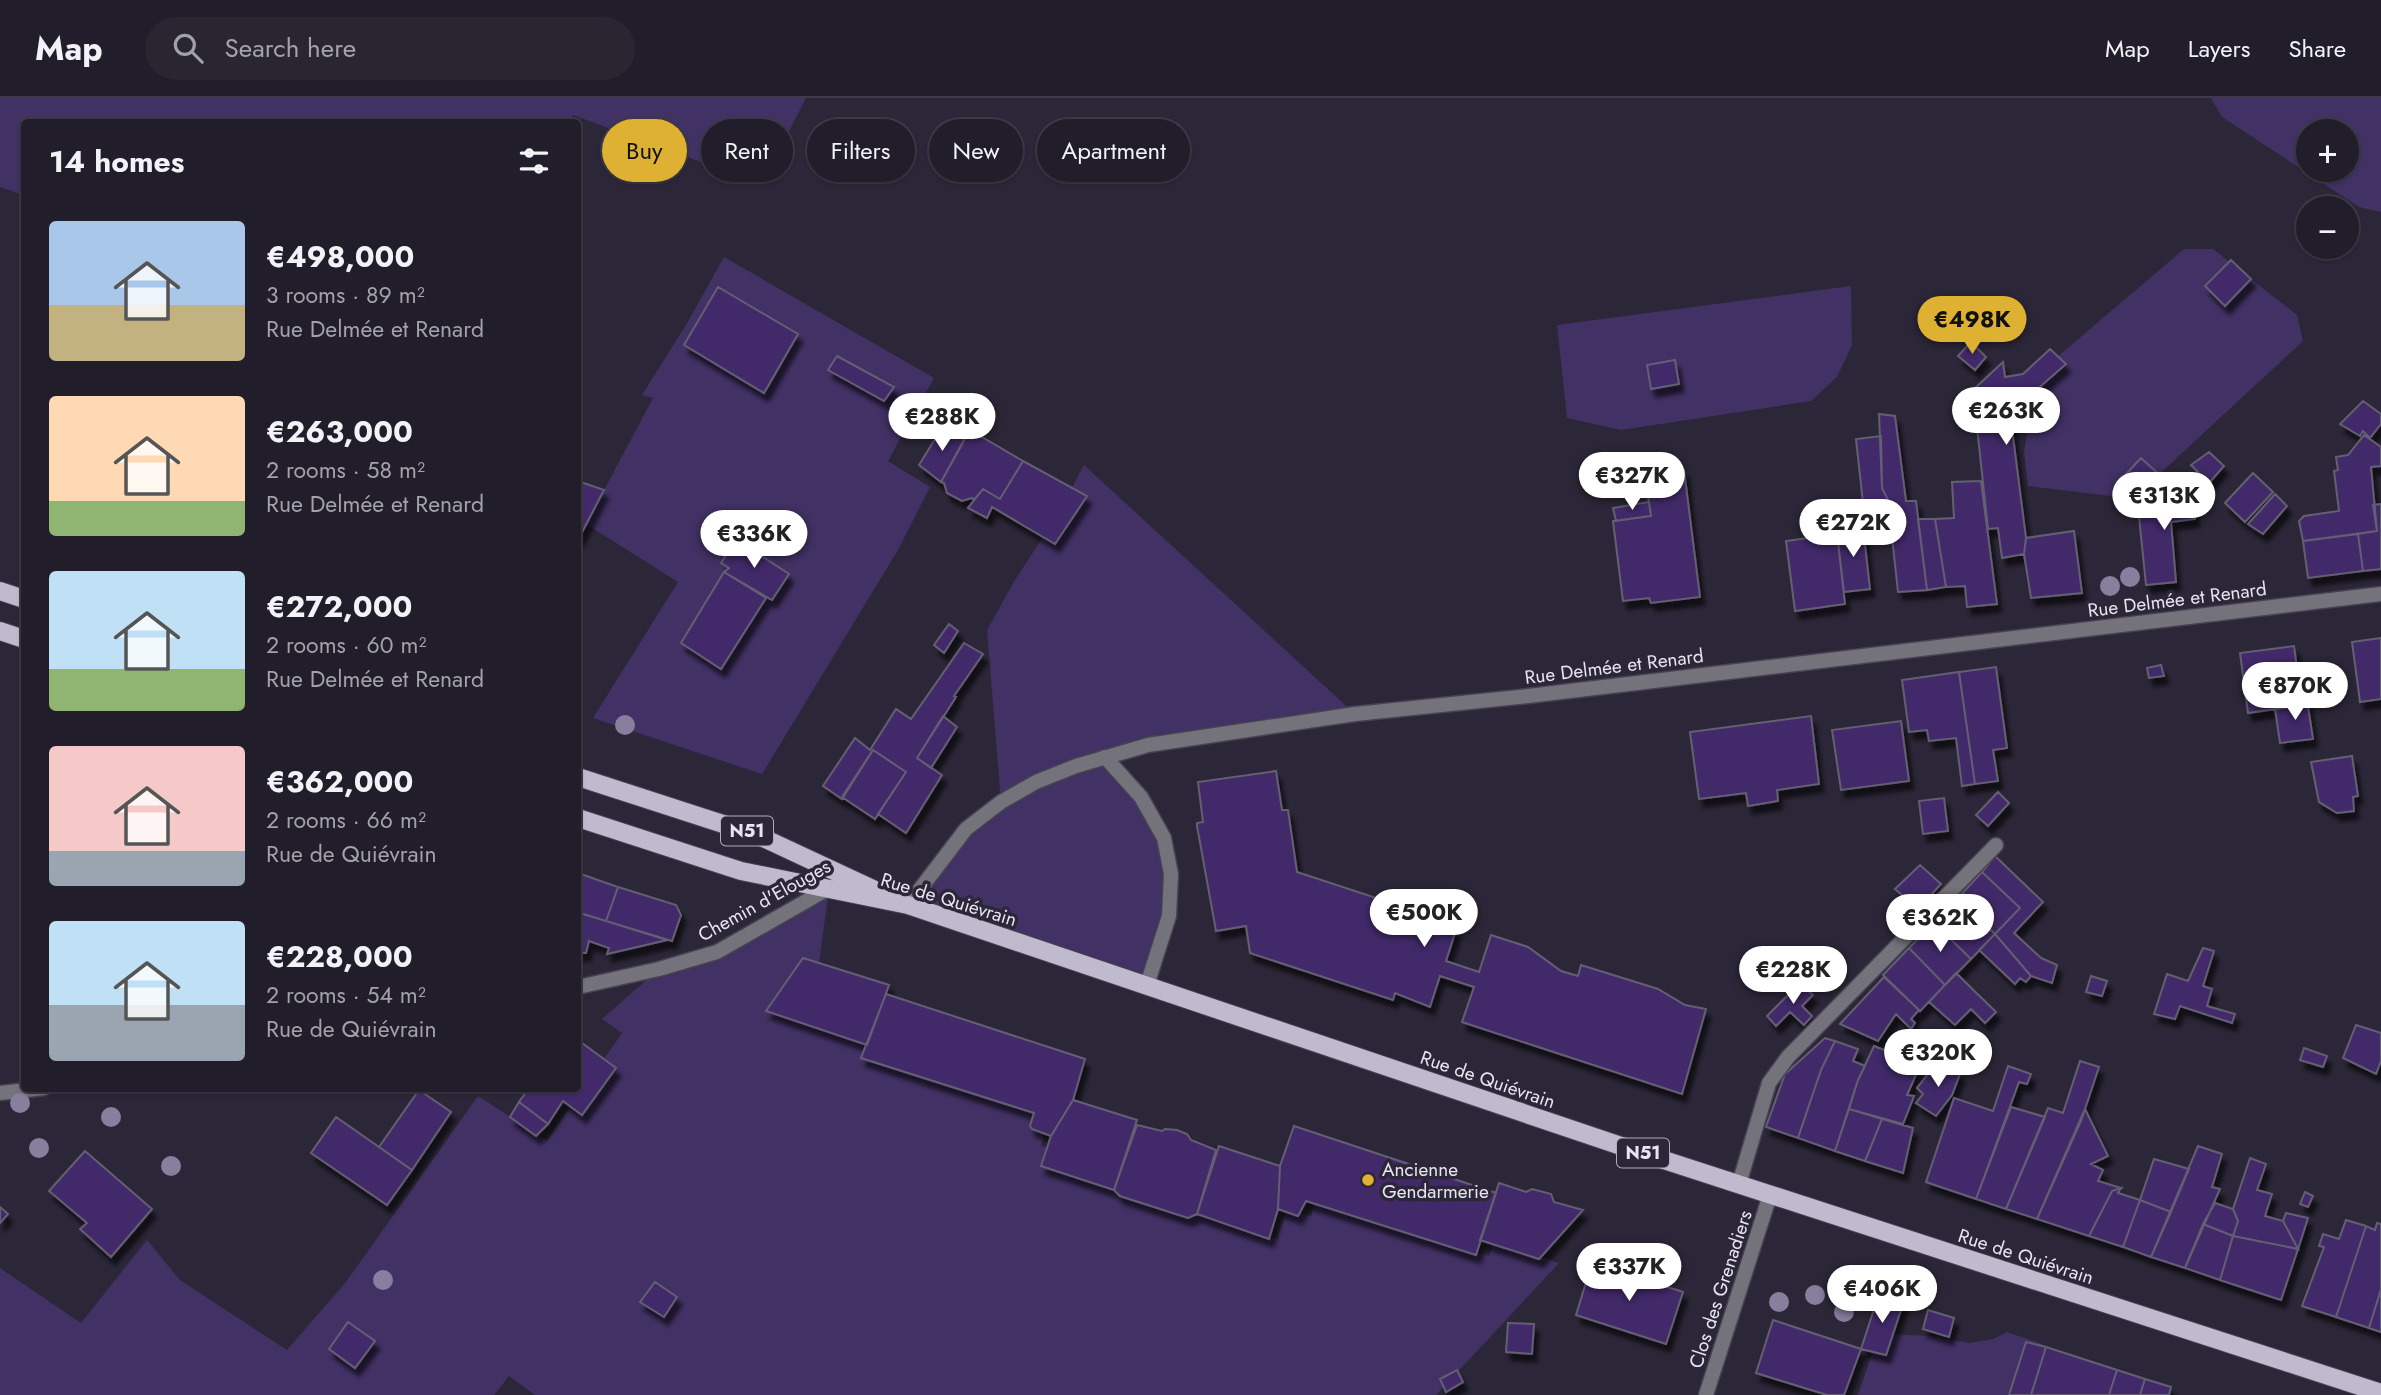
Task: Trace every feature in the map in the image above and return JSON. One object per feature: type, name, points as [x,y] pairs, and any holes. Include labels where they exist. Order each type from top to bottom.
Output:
[{"type":"main road","points":[[0,591],[21,598]]},
{"type":"main road","points":[[0,631],[21,638]]},
{"type":"main road","name":"N51","points":[[581,778],[757,835],[908,905]]},
{"type":"main road","name":"Rue de Quiévrain","points":[[581,819],[741,871],[908,905],[1770,1195],[2381,1393]]},
{"type":"street","name":"Rue Delmée et Renard","points":[[908,905],[966,829],[1001,802],[1036,782],[1148,745],[1355,714],[1528,696],[2381,594]]},
{"type":"street","points":[[1105,757],[1140,797],[1164,838],[1171,874],[1169,916],[1147,985]]},
{"type":"street","points":[[1739,1184],[1769,1083],[1788,1057],[1996,845]]},
{"type":"street","name":"Chemin d'Elouges","points":[[581,986],[659,969],[717,951],[847,877]]},
{"type":"street","points":[[0,1093],[21,1091]]},
{"type":"street","name":"Clos des Grenadiers","points":[[1706,1395],[1770,1195]]},
{"type":"shaded area","points":[[0,98],[806,98],[793,123],[793,119],[701,119],[701,162],[687,157],[687,119],[602,119],[602,126],[573,115],[571,119],[21,119],[21,194],[0,187]]},
{"type":"shaded area","points":[[2211,98],[2381,98],[2381,212],[2359,207],[2359,196],[2342,196],[2321,182],[2359,182],[2359,119],[2296,119],[2296,166],[2222,117]]},
{"type":"shaded area","points":[[2184,249],[2213,249],[2297,315],[2303,341],[2156,477],[2127,498],[2028,486],[2024,452],[2032,402],[2049,364]]},
{"type":"shaded area","points":[[724,257],[934,378],[888,461],[930,487],[898,550],[762,774],[593,718],[678,582],[586,524],[653,398],[642,395]]},
{"type":"shaded area","points":[[1851,286],[1852,345],[1837,377],[1811,401],[1621,430],[1567,418],[1557,325]]},
{"type":"shaded area","points":[[1084,465],[1355,714],[1106,757],[1141,797],[1171,874],[1147,985],[908,905],[966,829],[1001,802],[987,630],[1015,580],[1058,514]]},
{"type":"shaded area","points":[[829,889],[819,963],[883,1045],[1050,1115],[1041,1146],[1059,1152],[1054,1169],[1277,1239],[1287,1209],[1311,1216],[1316,1201],[1489,1256],[1494,1241],[1559,1263],[1436,1395],[535,1395],[509,1376],[494,1395],[0,1395],[0,1268],[81,1323],[147,1240],[180,1280],[287,1350],[346,1282],[478,1096],[547,1141],[622,1033],[602,1019],[659,969],[717,952]]},
{"type":"shaded area","points":[[2007,1332],[2042,1344],[2050,1362],[2039,1395],[1858,1395],[1875,1345],[1889,1334],[1931,1336],[1969,1343],[1993,1339]]},
{"type":"building","points":[[2231,260],[2251,279],[2225,306],[2205,286]]},
{"type":"building","points":[[718,287],[798,334],[764,393],[684,345]]},
{"type":"building","points":[[1971,342],[1986,357],[1975,370],[1958,356]]},
{"type":"building","points":[[2050,349],[2066,364],[2010,413],[2026,538],[2024,554],[2002,558],[1998,528],[1988,529],[1973,390],[2003,362],[2005,377],[2023,374]]},
{"type":"building","points":[[837,356],[894,387],[884,401],[828,370]]},
{"type":"building","points":[[1675,360],[1679,384],[1651,389],[1647,365]]},
{"type":"building","points":[[2363,401],[2381,414],[2381,424],[2370,438],[2363,431],[2360,436],[2340,424]]},
{"type":"building","points":[[1879,414],[1895,416],[1906,501],[1916,501],[1927,590],[1898,592],[1888,500],[1882,488]]},
{"type":"building","points":[[947,418],[970,430],[965,438],[943,426]]},
{"type":"building","points":[[943,426],[965,438],[941,482],[919,465]]},
{"type":"building","points":[[970,430],[1023,461],[1000,499],[983,489],[974,500],[972,498],[962,501],[947,493],[944,483],[941,482]]},
{"type":"building","points":[[2364,435],[2381,447],[2381,466],[2371,467],[2377,531],[2303,541],[2299,521],[2304,516],[2339,511],[2334,471],[2338,470],[2336,457],[2348,455]]},
{"type":"building","points":[[1881,436],[1882,488],[1888,500],[1863,503],[1856,439]]},
{"type":"building","points":[[2209,452],[2224,466],[2209,483],[2191,465]]},
{"type":"building","points":[[2141,458],[2162,477],[2138,504],[2116,485]]},
{"type":"building","points":[[1023,461],[1087,496],[1055,544],[992,507],[987,518],[968,508],[983,489],[1000,499]]},
{"type":"building","points":[[1684,470],[1700,597],[1651,603],[1649,598],[1623,601],[1613,521],[1651,516],[1645,476]]},
{"type":"building","points":[[2253,473],[2273,492],[2245,522],[2225,503]]},
{"type":"building","points":[[2191,474],[2195,519],[2171,522],[2176,582],[2146,585],[2138,507],[2175,504],[2173,476]]},
{"type":"building","points":[[1981,481],[1997,604],[1967,607],[1965,586],[1946,587],[1935,519],[1954,518],[1952,482]]},
{"type":"building","points":[[581,482],[604,490],[581,534]]},
{"type":"building","points":[[2275,494],[2287,506],[2263,534],[2248,524]]},
{"type":"building","points":[[1649,502],[1651,516],[1616,521],[1613,508]]},
{"type":"building","points":[[2381,504],[2381,569],[2363,571],[2358,534],[2377,531],[2373,505]]},
{"type":"building","points":[[1918,519],[1935,519],[1946,587],[1927,590]]},
{"type":"building","points":[[1863,527],[1870,589],[1844,592],[1837,534],[1832,531]]},
{"type":"building","points":[[2074,531],[2082,593],[2031,598],[2024,554],[2026,538]]},
{"type":"building","points":[[1837,534],[1845,604],[1795,611],[1786,541]]},
{"type":"building","points":[[2358,534],[2363,571],[2308,578],[2303,541]]},
{"type":"building","points":[[737,540],[789,574],[772,600],[724,572],[729,568],[721,563]]},
{"type":"building","points":[[724,572],[766,598],[721,669],[681,643]]},
{"type":"building","points":[[949,624],[958,631],[944,653],[934,645]]},
{"type":"building","points":[[2381,638],[2381,699],[2360,702],[2352,642]]},
{"type":"building","points":[[964,643],[983,654],[917,758],[942,775],[906,833],[878,814],[906,772],[873,750],[842,799],[823,786],[855,738],[870,750],[896,709],[911,719]]},
{"type":"building","points":[[2294,646],[2302,705],[2248,713],[2240,653]]},
{"type":"building","points":[[2161,665],[2164,676],[2149,678],[2147,668]]},
{"type":"building","points":[[1996,667],[2007,748],[1993,750],[1998,781],[1975,784],[1959,672]]},
{"type":"building","points":[[1959,672],[1975,784],[1962,786],[1956,738],[1929,741],[1927,730],[1909,732],[1902,680]]},
{"type":"building","points":[[2306,693],[2313,739],[2280,743],[2275,709],[2302,705],[2300,694]]},
{"type":"building","points":[[943,716],[957,727],[931,768],[917,758]]},
{"type":"building","points":[[1811,716],[1819,784],[1777,790],[1778,801],[1748,806],[1746,793],[1699,799],[1690,732]]},
{"type":"building","points":[[1901,721],[1909,781],[1841,790],[1832,730]]},
{"type":"building","points":[[873,750],[906,772],[875,819],[842,797]]},
{"type":"building","points":[[2352,756],[2358,796],[2353,797],[2354,811],[2337,813],[2319,802],[2311,762]]},
{"type":"building","points":[[1276,771],[1282,810],[1288,810],[1297,872],[1422,913],[1420,918],[1456,930],[1446,961],[1479,972],[1491,935],[1528,947],[1561,971],[1578,976],[1581,965],[1658,989],[1685,1005],[1706,1009],[1682,1094],[1462,1022],[1474,987],[1440,976],[1430,1007],[1395,993],[1393,1000],[1250,953],[1246,926],[1216,931],[1197,826],[1197,823],[1203,822],[1198,782]]},
{"type":"building","points":[[1998,792],[2009,803],[1988,826],[1976,815]]},
{"type":"building","points":[[1944,798],[1948,831],[1923,834],[1919,801]]},
{"type":"building","points":[[1995,856],[2043,902],[2014,933],[2041,958],[2057,965],[2052,983],[2031,976],[1995,934],[2020,908],[1982,872]]},
{"type":"building","points":[[1920,865],[1941,884],[1918,909],[1895,889]]},
{"type":"building","points":[[1982,872],[2020,908],[1995,934],[1958,898]]},
{"type":"building","points":[[581,874],[618,887],[606,921],[581,913]]},
{"type":"building","points":[[618,887],[676,905],[681,915],[672,941],[606,921]]},
{"type":"building","points":[[1958,898],[1995,934],[1971,959],[1934,923]]},
{"type":"building","points":[[581,913],[667,940],[607,954],[609,948],[589,941],[586,953],[581,953]]},
{"type":"building","points":[[1934,923],[1971,959],[1945,985],[1909,948]]},
{"type":"building","points":[[1995,934],[2031,976],[2026,982],[2020,978],[2015,984],[1979,950]]},
{"type":"building","points":[[1909,948],[1945,985],[1920,1011],[1883,975]]},
{"type":"building","points":[[2203,948],[2214,951],[2203,986],[2212,989],[2207,1006],[2235,1014],[2232,1023],[2180,1006],[2175,1019],[2154,1014],[2167,974],[2188,981]]},
{"type":"building","points":[[803,958],[889,985],[867,1045],[766,1011]]},
{"type":"building","points":[[1956,973],[1996,1012],[1985,1023],[1971,1009],[1955,1025],[1929,1002]]},
{"type":"building","points":[[2091,976],[2107,981],[2102,996],[2086,992]]},
{"type":"building","points":[[1884,977],[1919,1010],[1911,1019],[1915,1023],[1911,1029],[1896,1014],[1878,1041],[1840,1024]]},
{"type":"building","points":[[1800,983],[1813,995],[1802,1006],[1812,1016],[1804,1025],[1790,1012],[1776,1026],[1767,1016]]},
{"type":"building","points":[[886,994],[1085,1059],[1073,1100],[1051,1136],[1032,1129],[1030,1126],[1034,1113],[861,1058]]},
{"type":"building","points":[[2356,1025],[2381,1033],[2381,1061],[2376,1074],[2343,1058]]},
{"type":"building","points":[[1825,1038],[1835,1041],[1821,1070],[1798,1138],[1766,1127],[1785,1074]]},
{"type":"building","points":[[1835,1041],[1858,1049],[1853,1061],[1865,1066],[1835,1151],[1798,1138],[1821,1070]]},
{"type":"building","points":[[581,1042],[616,1068],[582,1115],[563,1101],[548,1124],[519,1102],[526,1092],[581,1092]]},
{"type":"building","points":[[1874,1046],[1899,1056],[1898,1062],[1918,1070],[1907,1095],[1914,1096],[1903,1124],[1849,1109],[1858,1080]]},
{"type":"building","points":[[2304,1048],[2327,1056],[2323,1067],[2300,1060]]},
{"type":"building","points":[[2080,1061],[2099,1067],[2081,1121],[2037,1219],[2006,1209],[2048,1108],[2063,1113]]},
{"type":"building","points":[[1948,1064],[1960,1074],[1952,1095],[1936,1116],[1916,1103],[1923,1094],[1917,1088],[1932,1069],[1939,1074]]},
{"type":"building","points":[[2008,1066],[2031,1074],[2027,1084],[2019,1082],[1976,1199],[1926,1182],[1954,1098],[1993,1111]]},
{"type":"building","points":[[418,1092],[422,1092],[451,1112],[412,1170],[379,1147]]},
{"type":"building","points":[[1073,1100],[1137,1120],[1114,1190],[1041,1166],[1051,1136]]},
{"type":"building","points":[[519,1102],[548,1124],[536,1136],[510,1117]]},
{"type":"building","points":[[2011,1107],[2045,1117],[2006,1209],[1976,1199]]},
{"type":"building","points":[[1849,1109],[1882,1119],[1865,1161],[1835,1151]]},
{"type":"building","points":[[2085,1109],[2108,1156],[2091,1164],[2103,1170],[2098,1181],[2121,1188],[2112,1191],[2089,1236],[2037,1219]]},
{"type":"building","points":[[336,1117],[412,1170],[387,1205],[311,1153]]},
{"type":"building","points":[[1882,1119],[1913,1128],[1903,1173],[1865,1161]]},
{"type":"building","points":[[1137,1125],[1162,1131],[1177,1130],[1187,1134],[1191,1140],[1216,1150],[1197,1214],[1188,1218],[1120,1196],[1114,1190]]},
{"type":"building","name":"Ancienne Gendarmerie","points":[[1294,1126],[1496,1193],[1476,1255],[1306,1201],[1298,1216],[1278,1209],[1280,1166]]},
{"type":"building","points":[[1219,1146],[1280,1166],[1278,1209],[1269,1239],[1197,1214]]},
{"type":"building","points":[[2198,1146],[2222,1154],[2212,1187],[2220,1189],[2185,1268],[2151,1257]]},
{"type":"building","points":[[85,1151],[152,1209],[111,1257],[80,1229],[87,1223],[49,1191]]},
{"type":"building","points":[[2250,1158],[2266,1164],[2257,1190],[2272,1194],[2265,1216],[2283,1221],[2298,1249],[2233,1236],[2238,1221],[2233,1209]]},
{"type":"building","points":[[2154,1159],[2189,1169],[2171,1212],[2140,1200]]},
{"type":"building","points":[[1499,1183],[1526,1192],[1532,1189],[1551,1194],[1554,1202],[1583,1210],[1539,1259],[1480,1240]]},
{"type":"building","points":[[2121,1188],[2118,1193],[2140,1200],[2123,1247],[2089,1236],[2112,1191]]},
{"type":"building","points":[[2305,1192],[2313,1196],[2308,1207],[2300,1204]]},
{"type":"building","points":[[2140,1200],[2171,1212],[2151,1257],[2123,1247]]},
{"type":"building","points":[[2215,1203],[2233,1209],[2238,1221],[2233,1236],[2203,1224]]},
{"type":"building","points":[[0,1207],[8,1214],[0,1223]]},
{"type":"building","points":[[2286,1213],[2308,1218],[2298,1249],[2283,1221]]},
{"type":"building","points":[[2346,1220],[2366,1226],[2336,1317],[2302,1306],[2324,1247],[2319,1246],[2323,1234],[2339,1239]]},
{"type":"building","points":[[2377,1223],[2381,1224],[2381,1289],[2369,1328],[2336,1317],[2366,1226],[2375,1230]]},
{"type":"building","points":[[2203,1224],[2233,1236],[2220,1280],[2185,1268]]},
{"type":"building","points":[[2233,1236],[2298,1249],[2281,1300],[2220,1280]]},
{"type":"building","points":[[1592,1263],[1683,1292],[1666,1344],[1576,1315]]},
{"type":"building","points":[[655,1282],[677,1297],[664,1317],[640,1302]]},
{"type":"building","points":[[2381,1289],[2381,1332],[2369,1328]]},
{"type":"building","points":[[1879,1294],[1904,1301],[1886,1355],[1861,1349]]},
{"type":"building","points":[[1928,1310],[1954,1318],[1949,1337],[1923,1329]]},
{"type":"building","points":[[1773,1320],[1861,1349],[1844,1395],[1827,1395],[1756,1373]]},
{"type":"building","points":[[348,1322],[375,1341],[355,1368],[329,1349]]},
{"type":"building","points":[[1508,1323],[1534,1324],[1532,1354],[1506,1352]]},
{"type":"building","points":[[2026,1342],[2046,1347],[2031,1395],[2009,1395]]},
{"type":"building","points":[[2046,1347],[2117,1370],[2109,1395],[2031,1395]]},
{"type":"building","points":[[1457,1370],[1463,1382],[1446,1392],[1440,1379]]},
{"type":"building","points":[[2117,1370],[2145,1379],[2140,1395],[2109,1395]]},
{"type":"building","points":[[2145,1379],[2171,1387],[2169,1395],[2140,1395]]},
{"type":"place","name":"Ancienne Gendarmerie","points":[[1368,1180]]}]
